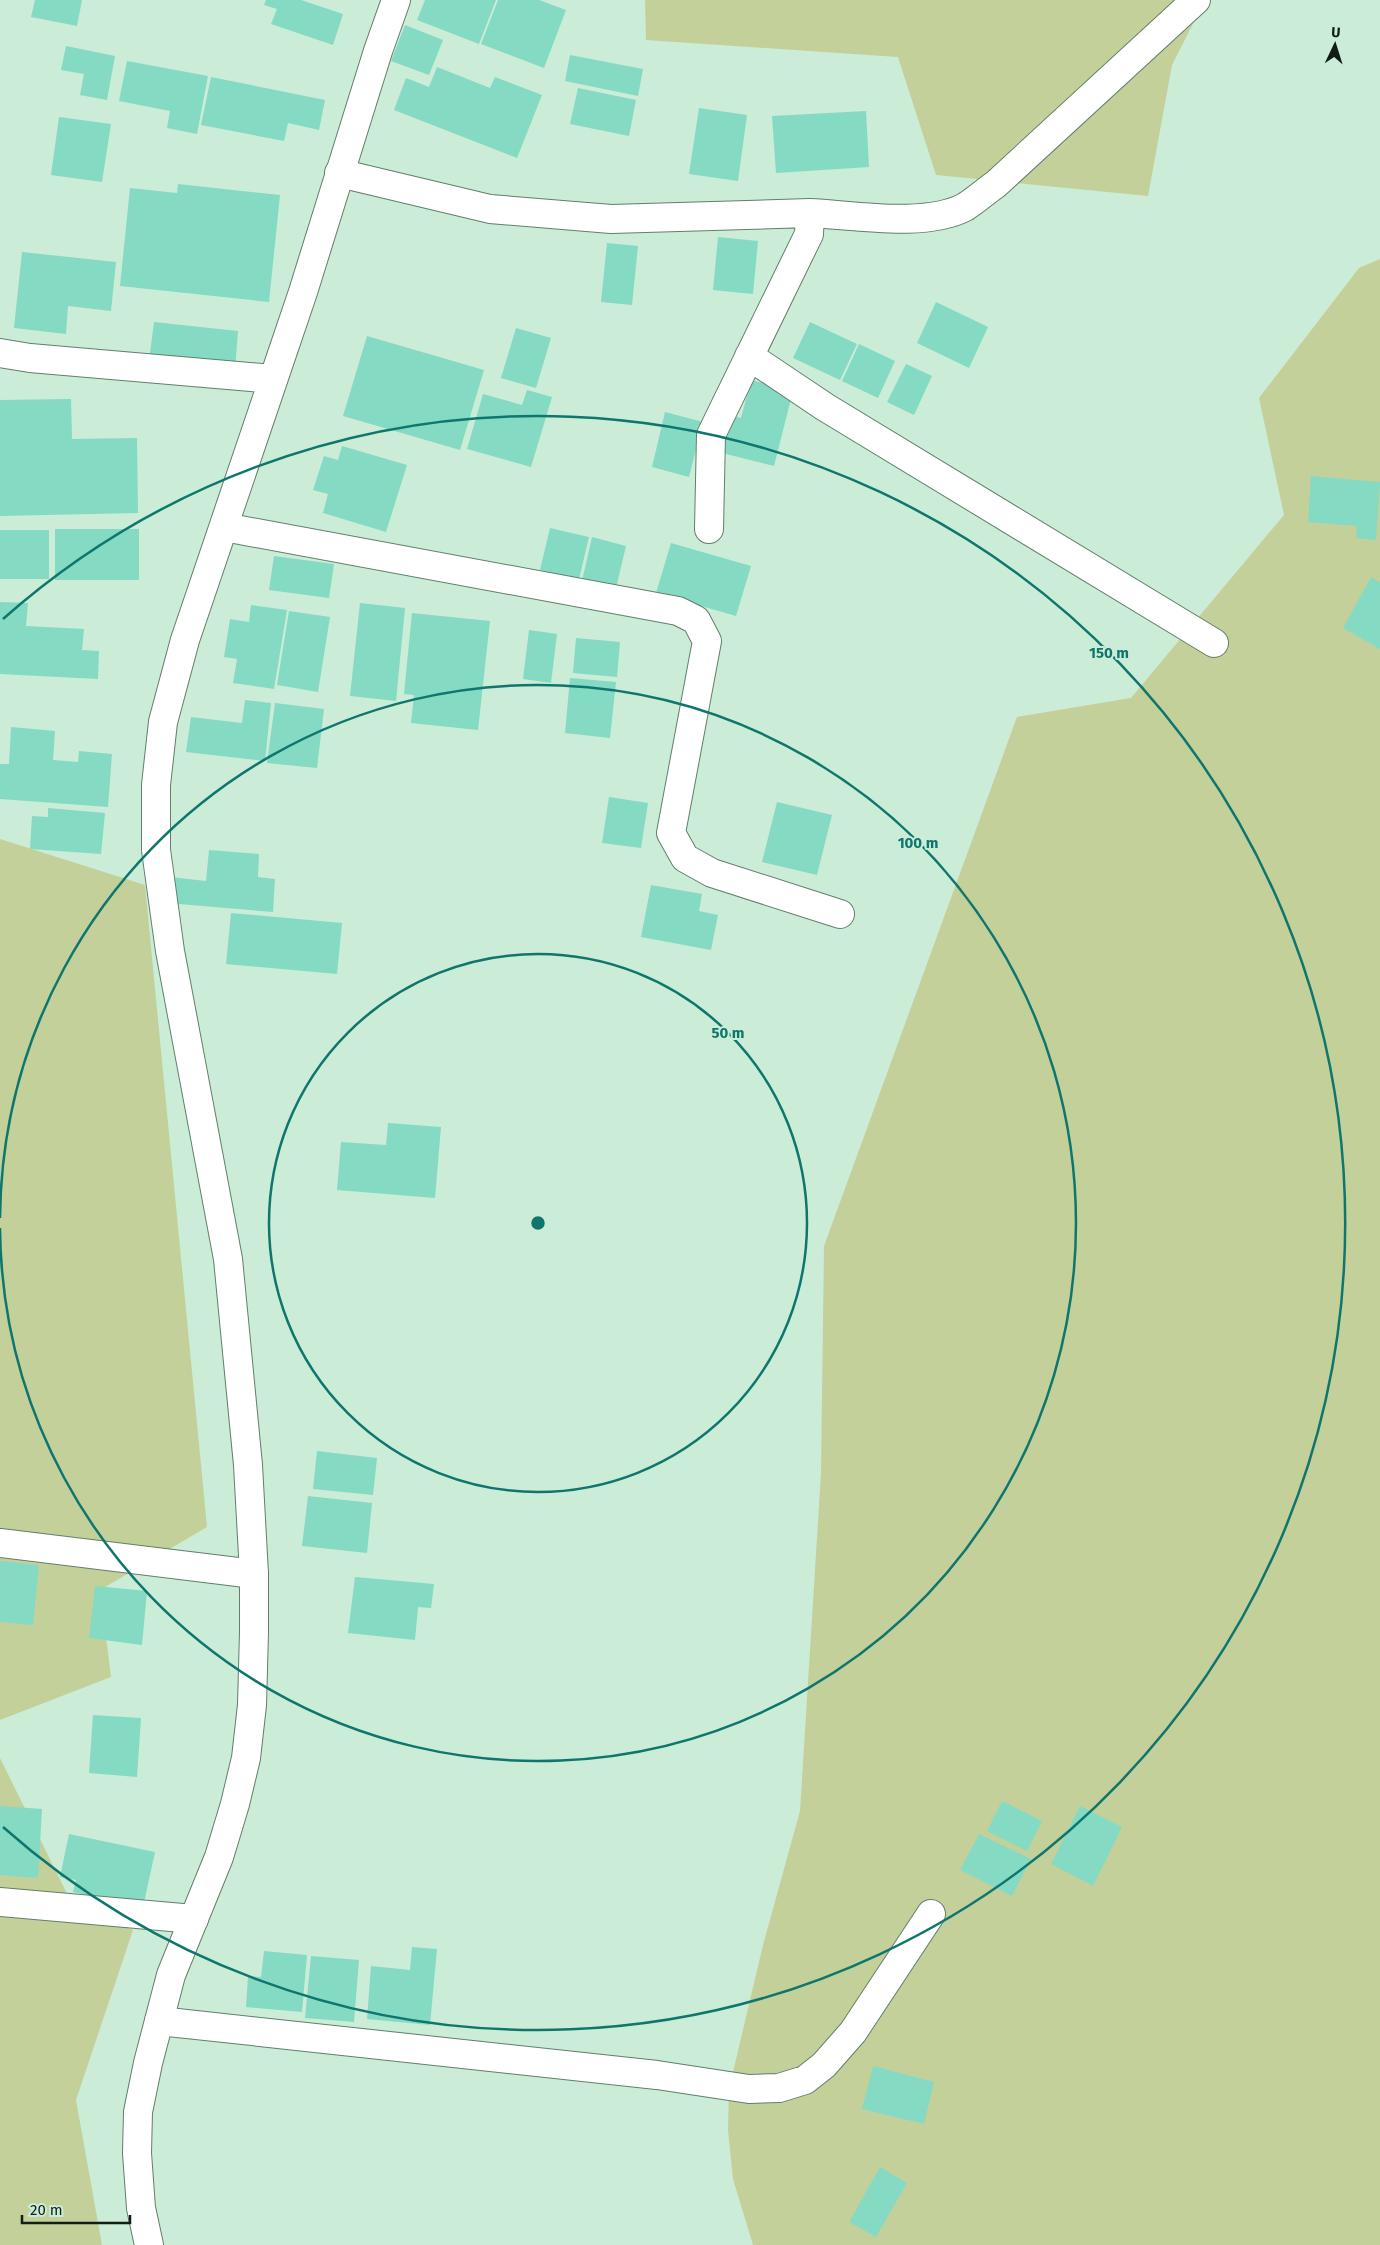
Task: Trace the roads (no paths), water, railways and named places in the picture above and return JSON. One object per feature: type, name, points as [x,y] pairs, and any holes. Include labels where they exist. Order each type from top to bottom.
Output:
[{"type":"street","points":[[149,2245],[141,2208],[137,2153],[138,2112],[158,2021],[171,1975],[219,1857],[235,1804],[246,1758],[252,1705],[254,1632],[254,1574],[248,1465],[228,1260],[170,951],[156,850],[156,785],[163,722],[185,640],[303,292],[339,173],[396,0]]},
{"type":"street","points":[[339,173],[490,209],[611,219],[810,213],[903,219],[934,218],[964,207],[996,184],[1196,0]]},
{"type":"street","points":[[709,529],[711,435],[809,234],[810,213]]},
{"type":"street","points":[[0,353],[30,358],[273,378]]},
{"type":"street","points":[[749,356],[826,407],[1214,643]]},
{"type":"street","points":[[224,527],[678,611],[696,620],[707,641],[671,833],[685,858],[712,873],[840,914]]},
{"type":"street","points":[[0,1543],[254,1574]]},
{"type":"street","points":[[0,1902],[194,1920]]},
{"type":"street","points":[[158,2021],[657,2075],[748,2089],[779,2088],[805,2080],[824,2065],[853,2032],[930,1914]]}]
